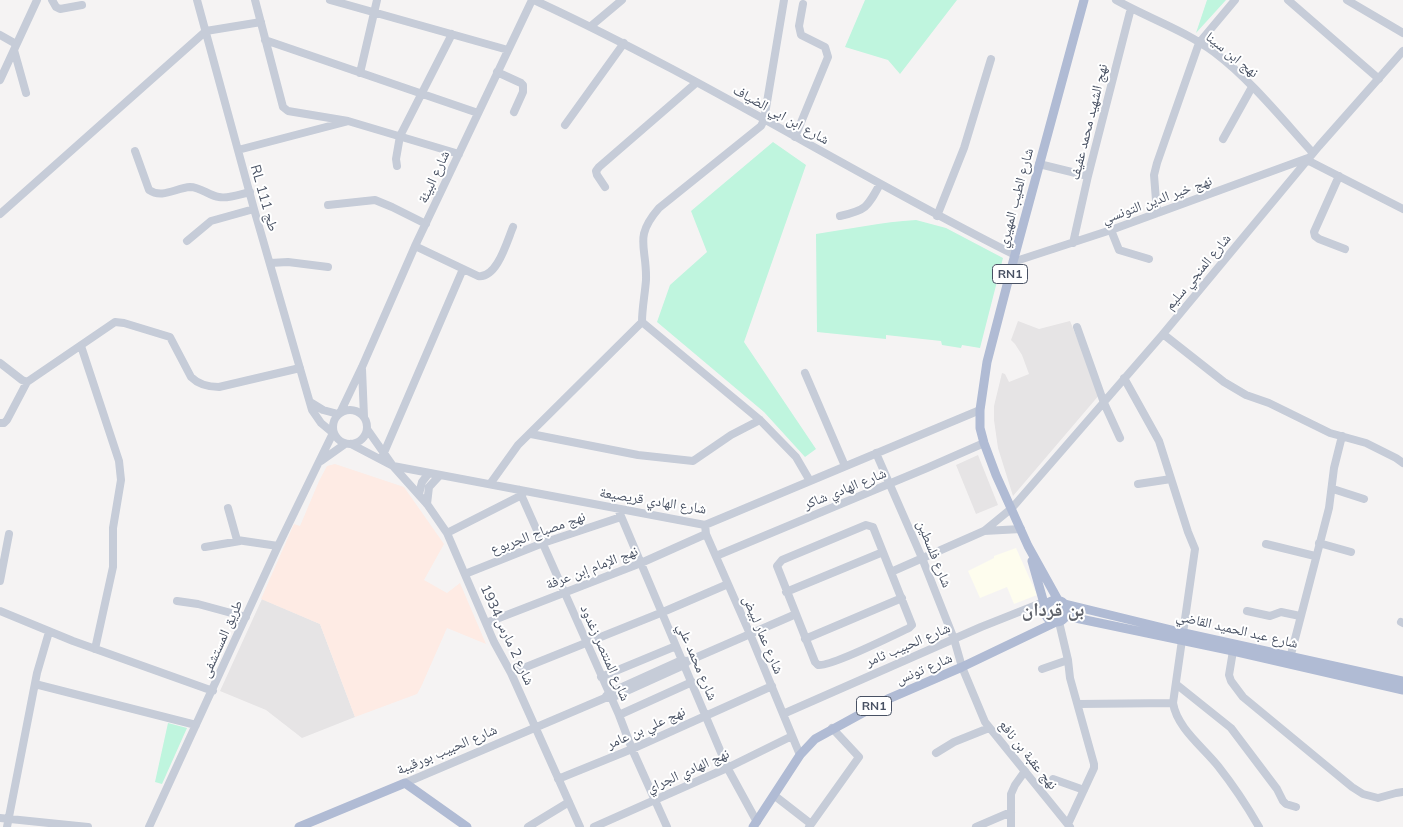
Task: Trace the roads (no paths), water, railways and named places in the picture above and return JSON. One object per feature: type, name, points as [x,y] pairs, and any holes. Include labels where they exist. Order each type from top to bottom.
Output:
[{"type":"main road","name":"شارع الطيب المهيري","points":[[1028,546],[984,443],[980,428],[980,410],[988,362],[1014,259],[1084,0]]},
{"type":"main road","name":"RN1","points":[[1028,546],[1067,608],[1060,620],[1035,633]]},
{"type":"main road","name":"RN1","points":[[1028,546],[1045,604],[1044,610],[1047,618],[1035,633]]},
{"type":"main road","points":[[1045,604],[1050,601],[1062,602]]},
{"type":"main road","name":"شارع عبد الحميد القاضي","points":[[1062,602],[1232,651],[1403,681]]},
{"type":"main road","points":[[1047,618],[1060,620]]},
{"type":"main road","name":"شارع عبد الحميد القاضي","points":[[1060,620],[1183,637],[1289,660],[1403,690]]},
{"type":"main road","name":"شارع تونس","points":[[754,826],[800,755],[815,739],[888,699],[1035,633]]},
{"type":"main road","points":[[405,783],[467,827]]},
{"type":"main road","name":"شارع الحبيب بورقيبة","points":[[306,826],[405,783]]},
{"type":"street","points":[[0,80],[36,0]]},
{"type":"street","points":[[52,0],[60,10],[82,5]]},
{"type":"street","name":"RL طج 111","points":[[197,0],[254,209],[310,402],[316,417],[333,433]]},
{"type":"street","points":[[255,0],[283,107],[288,111],[348,121],[459,154]]},
{"type":"street","points":[[330,0],[508,50]]},
{"type":"street","points":[[360,73],[378,0]]},
{"type":"street","name":"شارع ابن ابي الضياف","points":[[533,0],[624,43],[1014,259]]},
{"type":"street","name":"شارع البيئة","points":[[339,414],[415,246],[533,0]]},
{"type":"street","points":[[590,26],[622,0]]},
{"type":"street","points":[[490,484],[518,445],[642,322],[642,303],[646,279],[642,240],[644,228],[659,208],[758,130],[764,120],[784,0]]},
{"type":"street","name":"نهج ابن سينا","points":[[1116,0],[1214,52],[1252,87],[1310,157]]},
{"type":"street","points":[[1157,213],[1154,175],[1199,43],[1235,0]]},
{"type":"street","points":[[1288,0],[1378,79]]},
{"type":"street","points":[[1347,0],[1403,33]]},
{"type":"street","points":[[795,137],[828,56],[825,47],[802,35],[799,26],[803,4]]},
{"type":"street","name":"نهج الشهيد محمد عفيف","points":[[1073,242],[1131,8]]},
{"type":"street","points":[[0,214],[206,32],[261,22]]},
{"type":"street","points":[[397,166],[396,159],[400,136],[452,34]]},
{"type":"street","points":[[0,35],[15,47],[26,93]]},
{"type":"street","points":[[265,40],[478,113]]},
{"type":"street","points":[[565,125],[624,43]]},
{"type":"street","name":"شارع المنجي سليم","points":[[984,531],[1012,508],[1163,334],[1310,157],[1403,51]]},
{"type":"street","points":[[937,216],[964,148],[991,59]]},
{"type":"street","points":[[497,72],[523,85],[523,92],[514,112]]},
{"type":"street","points":[[605,186],[597,175],[596,171],[599,167],[696,83]]},
{"type":"street","points":[[1223,139],[1252,87]]},
{"type":"street","points":[[238,150],[348,121]]},
{"type":"street","points":[[135,151],[149,190],[154,193],[159,194],[190,187],[222,198],[250,192]]},
{"type":"street","points":[[1310,157],[1339,176],[1403,209]]},
{"type":"street","name":"نهج خير الدين التونسي","points":[[1014,259],[1110,230],[1310,157]]},
{"type":"street","points":[[1039,164],[1088,176]]},
{"type":"street","points":[[1339,176],[1314,232],[1315,236],[1319,239],[1345,249]]},
{"type":"street","points":[[840,216],[864,209],[871,201],[880,184]]},
{"type":"street","points":[[328,205],[374,200],[426,224]]},
{"type":"street","points":[[187,241],[211,221],[254,209]]},
{"type":"street","points":[[415,246],[482,276],[492,272],[513,227]]},
{"type":"street","points":[[1110,230],[1116,247],[1119,250],[1149,259]]},
{"type":"street","points":[[270,263],[288,262],[328,267]]},
{"type":"street","points":[[382,456],[463,269]]},
{"type":"street","points":[[0,423],[4,423],[7,420],[27,382],[115,322],[165,334],[170,337],[191,377],[196,382],[211,387],[219,387],[300,368]]},
{"type":"street","points":[[642,322],[760,420],[796,457],[810,481]]},
{"type":"street","points":[[1077,327],[1104,402],[1120,438]]},
{"type":"street","points":[[1163,334],[1224,382],[1246,395],[1269,403],[1330,433],[1366,442],[1403,463]]},
{"type":"street","points":[[81,346],[119,461],[121,480],[113,528],[113,567],[95,649]]},
{"type":"street","points":[[0,363],[27,382]]},
{"type":"street","points":[[362,366],[364,417],[367,429],[382,456],[393,466]]},
{"type":"street","points":[[805,373],[845,466]]},
{"type":"street","points":[[1124,378],[1160,441],[1195,549],[1173,703],[1176,714],[1180,722],[1218,766],[1252,813],[1259,827]]},
{"type":"street","points":[[310,402],[323,410],[339,414]]},
{"type":"street","points":[[364,417],[360,413],[350,410],[339,414],[334,420],[333,433],[336,438],[348,444],[382,456]]},
{"type":"street","name":"شارع الهادي قريصيعة","points":[[393,466],[490,484],[520,492],[705,525],[980,410]]},
{"type":"street","points":[[531,434],[638,455],[693,461],[731,435],[760,420]]},
{"type":"street","points":[[319,462],[348,444],[362,440],[367,429]]},
{"type":"street","name":"طريق المستشفى","points":[[149,827],[278,546],[333,433]]},
{"type":"street","points":[[1289,660],[1333,489],[1334,468],[1342,436]]},
{"type":"street","name":"شارع الهادي شاكر","points":[[716,556],[984,443]]},
{"type":"street","name":"شارع فلسطين","points":[[876,453],[922,558],[954,639],[962,667]]},
{"type":"street","name":"شارع 2 مارس 1934","points":[[393,466],[419,494],[447,533],[486,623],[580,827]]},
{"type":"street","points":[[419,494],[422,482],[429,473]]},
{"type":"street","points":[[427,504],[429,487],[440,475]]},
{"type":"street","points":[[1138,484],[1171,479]]},
{"type":"street","points":[[1333,489],[1364,499]]},
{"type":"street","points":[[447,533],[520,492]]},
{"type":"street","name":"شارع المنتصر زغدود","points":[[520,492],[667,827]]},
{"type":"street","points":[[228,508],[236,537],[240,541]]},
{"type":"street","name":"شارع محمد علي","points":[[618,509],[754,826]]},
{"type":"street","name":"نهج مصباح الجربوع","points":[[465,574],[543,543],[621,517]]},
{"type":"street","points":[[869,524],[873,527],[891,572],[912,623],[911,627],[826,664],[818,665],[815,662],[786,592],[777,566],[782,560],[869,524]]},
{"type":"street","name":"شارع عمار لبيض","points":[[705,525],[706,534],[800,755]]},
{"type":"street","points":[[891,572],[984,531],[1021,529]]},
{"type":"street","points":[[0,581],[9,534]]},
{"type":"street","name":"نهج الإمام إبن عرفة","points":[[486,623],[641,563],[706,534]]},
{"type":"street","points":[[205,547],[240,541],[278,546]]},
{"type":"street","points":[[1319,543],[1352,552]]},
{"type":"street","points":[[1266,544],[1315,556]]},
{"type":"street","points":[[786,592],[883,552]]},
{"type":"street","points":[[510,673],[728,584]]},
{"type":"street","points":[[806,639],[902,598]]},
{"type":"street","points":[[177,601],[198,604],[246,617]]},
{"type":"street","name":"شارع الحبيب ثامر","points":[[783,714],[954,639],[1045,604]]},
{"type":"street","points":[[0,611],[49,632],[213,691]]},
{"type":"street","points":[[1247,611],[1270,616],[1281,612],[1300,616]]},
{"type":"street","name":"شارع الحبيب بورقيبة","points":[[405,783],[796,614]]},
{"type":"street","points":[[1060,620],[1070,678],[1094,764],[1094,768],[1069,825]]},
{"type":"street","points":[[8,823],[21,748],[49,632]]},
{"type":"street","points":[[602,677],[676,646]]},
{"type":"street","points":[[1232,651],[1229,675],[1231,681],[1248,704],[1363,794],[1378,798],[1396,792],[1403,792]]},
{"type":"street","points":[[1042,669],[1068,660]]},
{"type":"street","name":"نهج عقبة بن نافع","points":[[962,667],[989,728],[1069,825]]},
{"type":"street","points":[[619,715],[692,682]]},
{"type":"street","points":[[35,684],[196,725]]},
{"type":"street","points":[[1176,684],[1231,728],[1277,789],[1283,801],[1296,807]]},
{"type":"street","name":"نهج علي بن عامر","points":[[558,779],[632,749],[772,686]]},
{"type":"street","points":[[1078,704],[1173,703]]},
{"type":"street","points":[[775,796],[810,826],[859,757],[832,728]]},
{"type":"street","points":[[936,753],[954,742],[989,728]]},
{"type":"street","name":"نهج الهادي الجراي","points":[[594,827],[728,768],[792,736]]},
{"type":"street","points":[[1011,827],[1012,789],[1025,771]]},
{"type":"street","points":[[1053,779],[1084,790]]},
{"type":"street","points":[[528,827],[569,802]]},
{"type":"street","points":[[976,827],[1011,812]]},
{"type":"street","points":[[0,818],[8,823],[88,827]]},
{"type":"district","name":"بن قردان","points":[[1053,610]]}]
